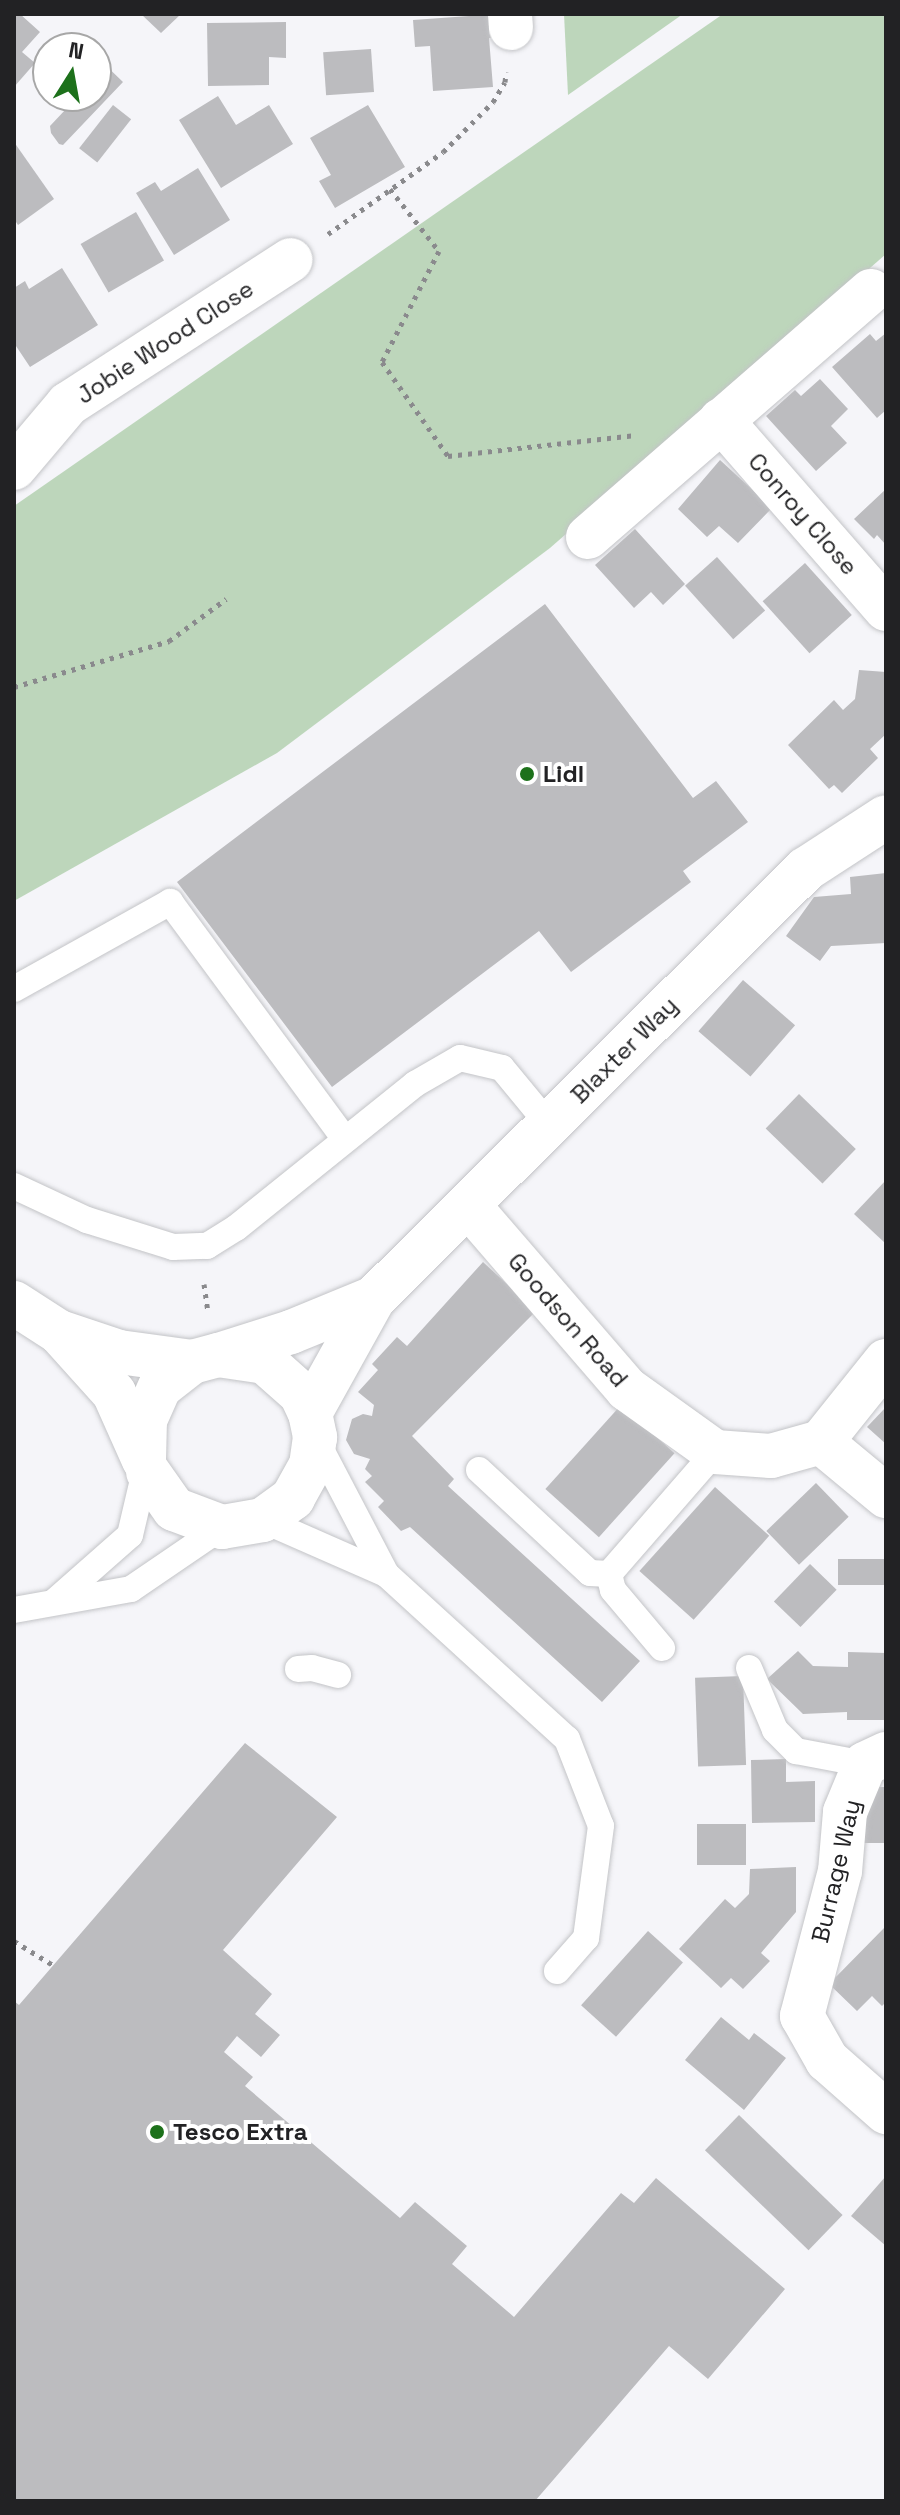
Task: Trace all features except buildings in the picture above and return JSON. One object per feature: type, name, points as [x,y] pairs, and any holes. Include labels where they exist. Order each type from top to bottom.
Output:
[{"type":"street","name":"Jobie Wood Close","points":[[14,468],[68,404],[291,260]]},
{"type":"street","points":[[588,537],[871,291]]},
{"type":"street","name":"Conroy Close","points":[[721,420],[886,609]]},
{"type":"street","name":"Blaxter Way","points":[[312,1425],[374,1298],[806,869],[886,817]]},
{"type":"street","name":"Goodson Road","points":[[469,1206],[627,1389],[715,1452]]},
{"type":"street","name":"Blaxter Way","points":[[205,1358],[291,1332],[374,1298]]},
{"type":"street","points":[[14,1303],[59,1332],[119,1352],[265,1362],[301,1394],[312,1425],[311,1465],[293,1498],[242,1524],[174,1509],[146,1466],[114,1393],[59,1332]]},
{"type":"street","points":[[146,1466],[145,1420],[160,1387],[205,1358]]},
{"type":"street","points":[[715,1452],[771,1456],[821,1442],[886,1361]]},
{"type":"street","points":[[821,1442],[886,1496]]},
{"type":"street","name":"Burrage Way","points":[[876,1759],[845,1812],[840,1871],[802,2016],[827,2060],[886,2112]]},
{"type":"lane","points":[[14,989],[170,902],[345,1139]]},
{"type":"lane","points":[[14,1186],[87,1220],[173,1247],[207,1246],[236,1228],[415,1084],[460,1058],[502,1068],[549,1125]]},
{"type":"lane","points":[[312,1425],[386,1574],[567,1739],[601,1826],[586,1938],[557,1971]]},
{"type":"lane","points":[[609,1574],[715,1452]]},
{"type":"lane","points":[[54,1602],[130,1535],[146,1466]]},
{"type":"lane","points":[[479,1470],[590,1573],[609,1574]]},
{"type":"lane","points":[[14,1610],[131,1589],[242,1524],[386,1574]]},
{"type":"lane","points":[[609,1574],[613,1590],[662,1648]]},
{"type":"lane","points":[[298,1669],[312,1668],[338,1675]]},
{"type":"lane","points":[[749,1668],[775,1730],[796,1751],[876,1759]]},
{"type":"path","points":[[291,260],[443,152],[493,102],[505,82],[510,21]]},
{"type":"path","points":[[390,189],[439,251],[382,362],[448,456],[648,433]]},
{"type":"path","points":[[14,687],[169,641],[226,599]]},
{"type":"path","points":[[14,1941],[53,1965]]},
{"type":"green space","points":[[564,14],[683,14],[568,95]]},
{"type":"green space","points":[[723,14],[886,14],[886,254],[550,548],[277,753],[14,901],[14,506]]},
{"type":"place","name":"Lidl","points":[[527,774]]},
{"type":"place","name":"Tesco Extra","points":[[157,2132]]}]
